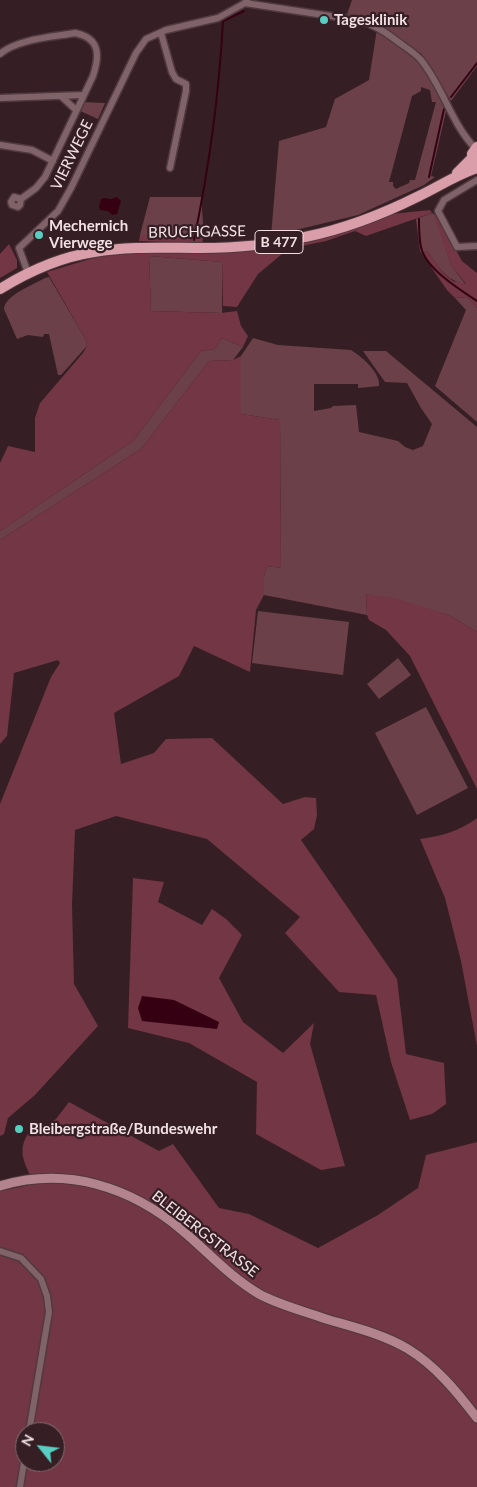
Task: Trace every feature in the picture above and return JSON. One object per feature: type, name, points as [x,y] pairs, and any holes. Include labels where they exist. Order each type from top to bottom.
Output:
[{"type":"main road","name":"B 477","points":[[476,148],[472,152],[471,159],[477,168]]},
{"type":"main road","name":"BRUCHGASSE","points":[[450,179],[471,159]]},
{"type":"main road","name":"BRUCHGASSE","points":[[0,289],[28,273],[60,260],[100,251],[140,248],[238,247],[304,238],[371,217],[477,168]]},
{"type":"street","points":[[170,168],[186,84],[176,78],[172,72],[160,33],[218,18],[246,1],[357,20],[373,24],[383,30],[421,60],[442,92],[463,134],[476,148]]},
{"type":"street","points":[[0,54],[17,44],[75,33],[83,34],[90,39],[96,46],[98,53],[97,65],[93,76],[45,177],[36,188],[21,199]]},
{"type":"street","name":"VIERWEGE","points":[[28,273],[19,248],[58,211],[133,59],[146,39],[160,33]]},
{"type":"street","points":[[62,97],[76,110]]},
{"type":"street","points":[[0,98],[82,97]]},
{"type":"street","points":[[0,145],[32,150],[53,161]]},
{"type":"street","points":[[477,180],[444,200],[439,207],[439,215],[457,247],[477,246]]},
{"type":"street","name":"BLEIBERGSTRASSE","points":[[0,1186],[17,1180],[59,1178],[83,1180],[128,1194],[152,1207],[182,1230],[235,1278],[260,1294],[288,1306],[378,1335],[408,1349],[433,1368],[456,1391],[477,1418]]},
{"type":"street","points":[[0,1251],[21,1258],[41,1279],[48,1296],[49,1312],[31,1422]]},
{"type":"street","points":[[20,1487],[22,1472]]},
{"type":"shaded area","points":[[352,0],[477,0],[477,66],[451,101],[421,53],[388,30],[368,19],[346,17]]},
{"type":"shaded area","points":[[377,29],[414,58],[428,73],[447,107],[431,176],[435,177],[424,185],[358,215],[271,236],[279,141],[326,127],[335,99],[369,80]],"holes":[[[421,87],[430,90],[432,102],[436,102],[415,180],[410,180],[409,183],[396,189],[393,186],[393,182],[389,182],[412,96],[421,91]]]},
{"type":"shaded area","points":[[82,102],[105,103],[98,119],[78,110]]},
{"type":"shaded area","points":[[117,197],[121,201],[117,214],[112,215],[108,211],[100,210],[101,199]]},
{"type":"shaded area","points":[[150,197],[201,197],[204,235],[140,235]]},
{"type":"shaded area","points":[[430,210],[432,213],[366,236],[355,231],[326,241],[292,248],[291,245],[391,214]]},
{"type":"shaded area","points":[[432,213],[437,216],[435,216],[451,265],[466,285],[452,280],[439,268],[427,251],[422,254],[420,251],[416,219]]},
{"type":"shaded area","points":[[434,216],[437,216],[462,261],[477,273],[477,308],[467,297],[455,298],[447,290],[422,254],[427,251],[443,273],[453,281],[466,284],[451,265]]},
{"type":"shaded area","points":[[140,235],[204,235],[202,243],[139,241]]},
{"type":"shaded area","points":[[9,244],[17,260],[17,268],[0,278],[0,254]]},
{"type":"shaded area","points":[[284,246],[282,254],[258,274],[237,307],[223,306],[222,262],[149,256],[151,311],[221,313],[237,311],[241,326],[248,336],[243,347],[222,338],[215,349],[201,351],[133,441],[0,531],[0,463],[8,446],[35,452],[35,418],[40,403],[87,346],[86,340],[47,272],[100,256],[138,250]]},
{"type":"shaded area","points":[[149,256],[222,262],[222,313],[151,311]]},
{"type":"shaded area","points":[[49,277],[86,340],[87,346],[61,375],[58,375],[49,334],[44,334],[43,337],[28,335],[17,339],[4,309],[9,299],[14,295]]},
{"type":"shaded area","points":[[467,297],[477,308],[477,422],[435,386],[466,310],[455,298]]},
{"type":"shaded area","points":[[222,338],[243,347],[233,360],[209,361],[141,449],[0,540],[0,531],[133,441],[201,351],[215,349]]},
{"type":"shaded area","points":[[253,338],[278,345],[351,350],[365,361],[377,376],[379,386],[358,388],[358,384],[314,384],[314,411],[333,406],[356,405],[359,432],[398,441],[405,447],[413,450],[423,446],[432,424],[407,383],[385,382],[363,351],[386,351],[477,427],[477,632],[449,615],[366,594],[367,615],[264,595],[264,576],[267,566],[281,568],[280,420],[241,414],[241,356]]},
{"type":"shaded area","points":[[241,356],[241,414],[280,420],[281,568],[267,566],[264,576],[264,595],[256,610],[250,672],[194,646],[179,676],[114,713],[121,764],[154,753],[166,739],[212,738],[283,804],[305,797],[316,798],[317,815],[314,829],[301,840],[397,979],[406,1054],[444,1063],[446,1104],[432,1114],[410,1120],[391,1062],[376,995],[339,992],[285,933],[300,917],[207,839],[116,816],[75,830],[72,905],[74,984],[98,1026],[35,1095],[8,1118],[4,1134],[0,1136],[0,804],[51,677],[60,663],[58,660],[14,673],[7,736],[0,744],[0,540],[141,449],[209,361],[233,360]]},
{"type":"shaded area","points":[[366,594],[395,598],[449,615],[477,632],[477,789],[410,656],[386,630],[369,620]]},
{"type":"shaded area","points":[[258,611],[349,622],[343,675],[252,663]]},
{"type":"shaded area","points":[[398,658],[411,675],[379,699],[367,684]]},
{"type":"shaded area","points":[[426,707],[468,788],[417,815],[375,733]]},
{"type":"shaded area","points":[[477,818],[477,1046],[461,961],[445,898],[420,839],[450,832]]},
{"type":"shaded area","points":[[133,878],[164,882],[158,902],[202,925],[212,909],[226,919],[242,935],[219,978],[243,1022],[283,1053],[314,1023],[310,1044],[345,1166],[321,1170],[256,1134],[257,1082],[189,1043],[128,1028]]},
{"type":"shaded area","points":[[142,996],[174,1000],[219,1022],[217,1029],[142,1021],[138,1008]]},
{"type":"shaded area","points":[[69,1102],[159,1151],[173,1144],[219,1208],[249,1214],[318,1248],[378,1215],[418,1188],[426,1155],[477,1142],[477,1487],[0,1487],[0,1191],[34,1184],[22,1152],[29,1132],[36,1135],[56,1119]]},
{"type":"waterway","points":[[194,240],[213,131],[223,21],[244,11]]},
{"type":"waterway","points":[[451,97],[477,63]]},
{"type":"waterway","points":[[429,177],[444,109]]},
{"type":"waterway","points":[[419,219],[421,247],[429,263],[444,278],[477,301]]},
{"type":"place","name":"Tagesklinik","points":[[324,20]]},
{"type":"place","name":"Mechernich Vierwege","points":[[39,235]]},
{"type":"place","name":"Bleibergstraße/Bundeswehr","points":[[19,1129]]}]
